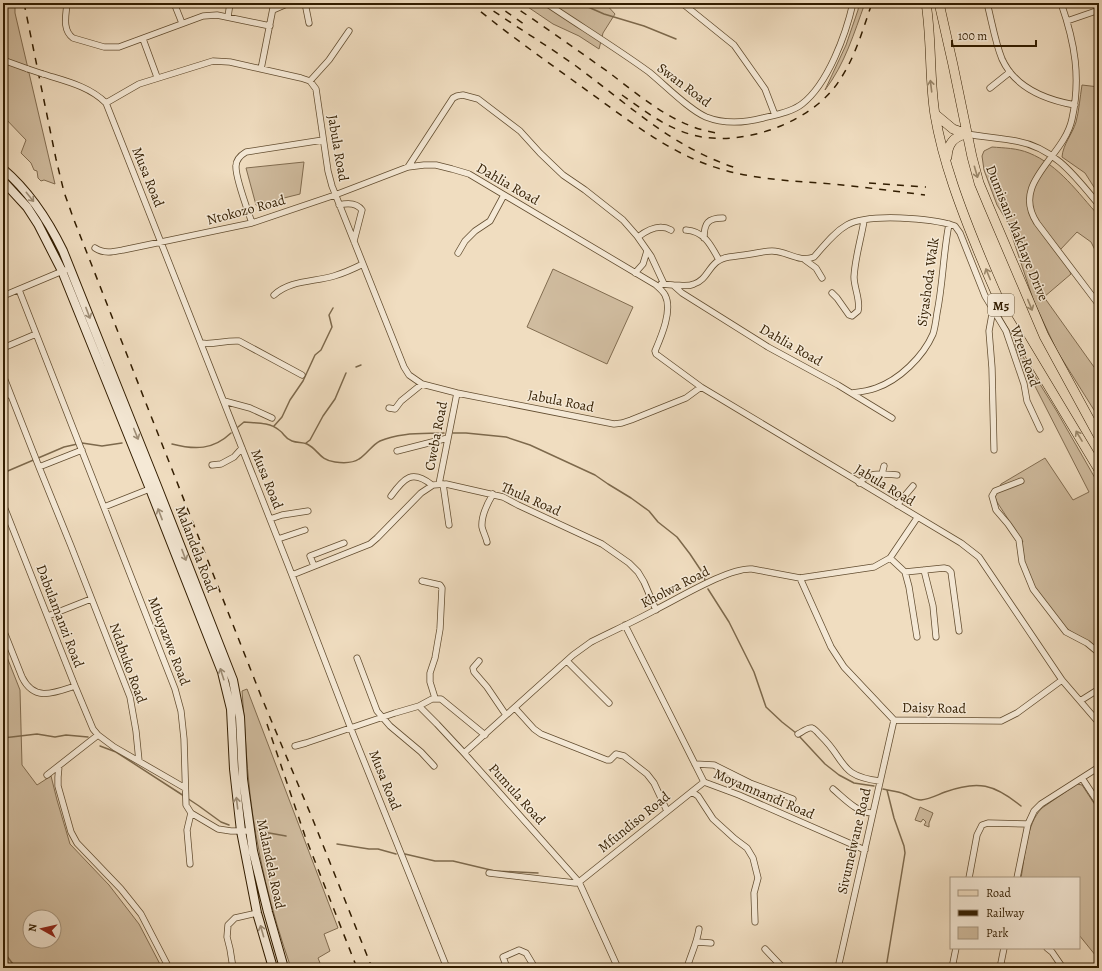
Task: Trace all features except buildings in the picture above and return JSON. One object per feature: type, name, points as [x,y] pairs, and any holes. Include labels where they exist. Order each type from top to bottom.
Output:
[{"type":"main road","name":"M5","points":[[926,3],[935,114],[946,160],[970,231],[996,296],[1007,317],[1099,470]]},
{"type":"main road","name":"Dumisani Makhaye Drive","points":[[939,3],[954,65],[967,134],[980,183],[1050,348],[1099,437]]},
{"type":"main road","points":[[935,114],[953,129],[967,134]]},
{"type":"main road","points":[[946,160],[948,150],[954,139],[967,134]]},
{"type":"main road","name":"Malandela Road","points":[[3,169],[23,188],[37,205],[54,233],[66,270],[230,670],[240,717],[243,779],[250,830],[265,900],[276,944],[284,968]]},
{"type":"main road","name":"Malandela Road","points":[[3,181],[27,207],[66,270]]},
{"type":"main road","name":"Malandela Road","points":[[154,487],[225,681],[231,714],[234,769],[241,831],[257,912],[273,968]]},
{"type":"street","points":[[67,3],[66,27],[70,35],[73,38],[104,47],[114,48],[143,39],[203,16],[217,15],[270,26]]},
{"type":"street","points":[[174,3],[182,23]]},
{"type":"street","points":[[228,17],[230,3]]},
{"type":"street","points":[[261,69],[274,3]]},
{"type":"street","points":[[273,10],[289,3]]},
{"type":"street","points":[[304,3],[309,22]]},
{"type":"street","name":"Swan Road","points":[[546,3],[649,72],[692,108],[706,117],[720,121],[735,122],[748,122],[775,115],[802,105],[824,80],[844,34],[853,3]]},
{"type":"street","points":[[682,3],[734,45],[765,89],[775,115]]},
{"type":"street","points":[[987,3],[995,38],[1003,60],[1010,72],[1027,88],[1040,95],[1075,105]]},
{"type":"street","points":[[1062,3],[1075,55],[1077,71],[1075,105],[1069,132],[1032,186],[1029,196],[1031,213],[1051,243],[1099,305]]},
{"type":"street","points":[[1067,21],[1099,10]]},
{"type":"street","points":[[3,60],[85,88],[106,103],[132,86],[157,77],[213,61],[230,62],[310,81],[329,60],[350,31]]},
{"type":"street","points":[[143,39],[157,77]]},
{"type":"street","points":[[990,88],[1010,72]]},
{"type":"street","name":"Jabula Road","points":[[310,81],[317,94],[328,171],[335,195],[404,367],[409,375],[422,384],[457,393],[614,424],[631,420],[686,398],[702,387],[917,518],[961,543],[979,557],[1062,680],[1099,723]]},
{"type":"street","points":[[408,167],[450,102],[457,96],[463,95],[478,98],[520,131],[563,175],[624,220],[638,237],[664,284]]},
{"type":"street","name":"Musa Road","points":[[106,103],[224,401],[351,729],[447,968]]},
{"type":"street","points":[[967,134],[1017,141],[1042,149],[1054,156],[1077,178],[1099,204]]},
{"type":"street","points":[[252,223],[238,177],[236,166],[238,159],[246,152],[323,140]]},
{"type":"street","name":"Dahlia Road","points":[[335,195],[408,167],[436,165],[468,174],[656,285],[666,298],[667,308],[665,326],[655,351],[656,354],[702,387]]},
{"type":"street","name":"Ntokozo Road","points":[[95,248],[100,252],[112,252],[252,223],[335,195]]},
{"type":"street","points":[[458,253],[465,241],[470,236],[490,221],[504,195]]},
{"type":"street","points":[[339,205],[348,203],[356,204],[362,210],[354,241]]},
{"type":"street","points":[[704,238],[704,231],[709,222],[714,218],[723,218]]},
{"type":"street","points":[[805,260],[814,257],[840,230],[855,221],[882,218],[913,218],[949,224]]},
{"type":"street","points":[[832,293],[849,315],[852,316],[858,312],[859,308],[854,276],[864,221]]},
{"type":"street","name":"Wren Road","points":[[949,224],[955,226],[960,233],[980,285],[1006,330],[1024,384],[1027,401],[1040,429]]},
{"type":"street","name":"Siyashoda Walk","points":[[852,393],[874,389],[895,378],[907,369],[929,342],[933,333],[938,308],[949,224]]},
{"type":"street","points":[[638,237],[652,228],[665,227],[671,230]]},
{"type":"street","points":[[686,230],[697,232],[704,238],[719,260]]},
{"type":"street","points":[[656,285],[664,284],[689,286],[696,284],[719,260],[729,257],[771,251],[789,254],[805,260],[816,268],[822,278]]},
{"type":"street","points":[[635,272],[643,264],[647,252]]},
{"type":"street","points":[[274,295],[280,289],[288,285],[333,276],[363,264]]},
{"type":"street","points":[[3,296],[66,270]]},
{"type":"street","name":"Dahlia Road","points":[[673,285],[682,293],[768,347],[852,393],[892,418]]},
{"type":"street","name":"Mbuyazwe Road","points":[[19,290],[175,689],[181,711],[184,739],[185,794]]},
{"type":"street","points":[[993,309],[989,331],[992,363],[994,450]]},
{"type":"street","points":[[3,348],[36,334]]},
{"type":"street","points":[[200,343],[211,344],[239,341],[302,374]]},
{"type":"street","name":"Ndabuko Road","points":[[3,375],[130,698],[136,731],[139,761]]},
{"type":"street","points":[[389,408],[396,409],[422,384]]},
{"type":"street","name":"Cweba Road","points":[[449,525],[441,484],[457,393]]},
{"type":"street","points":[[3,397],[10,394]]},
{"type":"street","points":[[224,401],[250,408],[272,418]]},
{"type":"street","points":[[397,451],[448,438]]},
{"type":"street","points":[[37,462],[80,446]]},
{"type":"street","points":[[212,465],[221,464],[234,457],[242,448]]},
{"type":"street","points":[[882,474],[884,466]]},
{"type":"street","points":[[860,483],[867,476],[882,474],[897,476]]},
{"type":"street","points":[[292,575],[370,544],[421,493],[432,485],[420,477],[412,476],[405,479],[391,496]]},
{"type":"street","points":[[1021,481],[995,491],[992,496],[996,510],[1019,540],[1022,562],[1033,589],[1066,632],[1099,653]]},
{"type":"street","name":"Thula Road","points":[[432,485],[441,484],[503,497],[602,544],[629,563],[638,572],[656,610]]},
{"type":"street","points":[[896,505],[913,486]]},
{"type":"street","points":[[104,507],[154,487]]},
{"type":"street","points":[[487,542],[482,523],[485,510],[493,494]]},
{"type":"street","name":"Dabulamanzi Road","points":[[3,504],[90,723],[98,735],[114,747],[139,761],[185,794]]},
{"type":"street","points":[[270,519],[282,515],[308,511]]},
{"type":"street","name":"Kholwa Road","points":[[464,753],[577,652],[591,642],[716,580],[746,569],[800,578],[874,567],[890,558],[917,518]]},
{"type":"street","points":[[278,539],[305,530]]},
{"type":"street","points":[[314,566],[310,556],[344,543]]},
{"type":"street","points":[[890,558],[905,572],[909,587],[917,637]]},
{"type":"street","points":[[905,572],[948,568],[951,572],[959,630]]},
{"type":"street","points":[[924,570],[933,606],[936,637]]},
{"type":"street","name":"Daisy Road","points":[[800,578],[832,647],[844,667],[894,720],[1001,721],[1017,713],[1062,680]]},
{"type":"street","points":[[422,581],[440,585],[442,588],[440,629],[430,673],[430,682],[435,698]]},
{"type":"street","points":[[48,616],[91,599]]},
{"type":"street","name":"Moyamnandi Road","points":[[625,625],[704,782],[738,795],[865,850]]},
{"type":"street","points":[[3,629],[24,680],[30,689],[34,692],[47,694],[75,686]]},
{"type":"street","points":[[357,658],[376,710],[382,718],[422,752],[434,766]]},
{"type":"street","points":[[479,661],[473,668],[474,672],[487,687],[506,716]]},
{"type":"street","points":[[567,661],[609,703]]},
{"type":"street","points":[[1080,701],[1099,689]]},
{"type":"street","points":[[295,746],[351,729],[408,708],[419,706],[435,698],[446,701],[485,735]]},
{"type":"street","name":"Pumula Road","points":[[419,706],[438,724],[579,882],[618,968]]},
{"type":"street","points":[[515,708],[534,729],[541,734],[607,760],[610,760],[616,754],[624,756],[650,777],[667,811]]},
{"type":"street","name":"Sivumelwane Road","points":[[838,968],[894,720]]},
{"type":"street","points":[[798,734],[808,728],[813,729],[828,742],[850,773],[862,778],[880,781]]},
{"type":"street","points":[[47,775],[98,735]]},
{"type":"street","points":[[695,764],[714,765],[750,783],[793,799]]},
{"type":"street","points":[[59,766],[58,786],[71,832],[77,843],[121,889],[141,914],[169,968]]},
{"type":"street","points":[[1017,877],[1028,824],[1034,812],[1041,804],[1099,767]]},
{"type":"street","points":[[1082,778],[1099,804]]},
{"type":"street","name":"Mfundiso Road","points":[[579,882],[704,782]]},
{"type":"street","points":[[833,789],[858,810],[873,813]]},
{"type":"street","points":[[692,792],[698,796],[713,819],[746,848],[753,858],[758,878],[754,893],[755,922]]},
{"type":"street","points":[[185,794],[186,805],[191,813],[218,829],[231,831],[250,830]]},
{"type":"street","points":[[190,864],[187,830],[191,813]]},
{"type":"street","points":[[969,877],[978,835],[982,825],[988,823],[1028,824]]},
{"type":"street","points":[[489,873],[570,884],[579,882]]},
{"type":"street","points":[[233,968],[227,937],[228,925],[235,918],[257,912]]},
{"type":"street","points":[[688,968],[691,955],[697,942],[699,929]]},
{"type":"street","points":[[697,942],[711,943]]},
{"type":"street","points":[[765,949],[783,968]]},
{"type":"street","points":[[952,968],[956,949]]},
{"type":"street","points":[[1000,968],[1004,949]]},
{"type":"street","points":[[1048,949],[1063,968]]},
{"type":"street","points":[[507,968],[503,958],[504,956],[519,950],[530,959],[535,968]]},
{"type":"green space","points":[[3,3],[15,3],[15,13],[55,184],[44,180],[41,181],[38,178],[37,171],[34,170],[31,163],[21,153],[26,140],[3,116]]},
{"type":"green space","points":[[522,3],[605,3],[615,14],[603,33],[599,49],[579,36],[553,24]]},
{"type":"green space","points":[[859,3],[865,3],[853,37],[844,59],[825,90],[846,45]]},
{"type":"green space","points":[[1082,85],[1099,87],[1099,195],[1085,173],[1062,157],[1064,148],[1076,122]]},
{"type":"green space","points":[[992,147],[1020,150],[1040,158],[1059,172],[1099,216],[1099,258],[1091,242],[1077,232],[1060,250],[1071,274],[1044,297],[1099,374],[1099,418],[1057,351],[1034,302],[1007,221],[997,205],[984,170],[982,156],[984,151]]},
{"type":"green space","points":[[304,162],[300,194],[256,205],[246,168]]},
{"type":"green space","points":[[553,269],[633,307],[607,364],[527,327]]},
{"type":"green space","points":[[1015,344],[1056,410],[1099,485],[1099,650],[1066,628],[1035,588],[1024,561],[1021,542],[1023,542],[995,497],[1001,484],[1045,458],[1073,500],[1089,492],[1016,349]]},
{"type":"green space","points":[[3,647],[20,690],[22,765],[37,785],[51,776],[70,844],[109,885],[139,924],[162,968],[3,968]]},
{"type":"green space","points":[[247,689],[338,928],[324,934],[330,951],[318,958],[322,968],[291,968],[271,903],[253,816],[247,768],[242,691]]},
{"type":"green space","points":[[1077,784],[1082,785],[1099,811],[1099,963],[1096,956],[1080,936],[1080,877],[1021,877],[1029,831],[1042,808]]},
{"type":"green space","points":[[920,807],[933,813],[929,827],[924,825],[926,822],[923,819],[921,822],[915,820]]},
{"type":"waterway","points":[[579,3],[604,14],[644,26],[676,39]]},
{"type":"waterway","points":[[274,426],[282,417],[290,400],[303,381],[315,355],[321,350],[332,327],[329,315],[333,308]]},
{"type":"waterway","points":[[356,367],[361,365]]},
{"type":"waterway","points":[[306,443],[310,440],[323,416],[335,399],[346,373]]},
{"type":"waterway","points":[[238,427],[244,422],[262,423],[275,427],[289,440],[305,443],[311,446],[322,457],[330,461],[341,463],[357,460],[377,443],[388,438],[412,434],[444,433]]},
{"type":"waterway","points":[[172,444],[196,448],[210,446],[224,439],[231,433]]},
{"type":"waterway","points":[[453,433],[506,437],[530,445],[595,475],[649,511],[658,522],[677,537],[702,572],[705,580]]},
{"type":"waterway","points":[[3,473],[64,447],[82,443],[102,446],[122,443]]},
{"type":"waterway","points":[[708,589],[729,622],[754,672],[766,707],[796,733]]},
{"type":"waterway","points":[[3,738],[37,734],[55,737],[66,735],[88,737]]},
{"type":"waterway","points":[[799,736],[825,764],[839,775],[854,783],[874,786]]},
{"type":"waterway","points":[[100,746],[116,752],[184,796]]},
{"type":"waterway","points":[[883,789],[899,792],[914,799],[921,800],[957,788],[976,785],[985,786],[1002,793],[1021,806]]},
{"type":"waterway","points":[[886,968],[905,853],[887,790]]},
{"type":"waterway","points":[[187,798],[221,822],[229,825]]},
{"type":"waterway","points":[[258,831],[286,836]]},
{"type":"waterway","points":[[337,844],[378,849],[396,854]]},
{"type":"waterway","points":[[405,854],[435,861],[453,861],[495,871],[538,873]]},
{"type":"waterway","points":[[3,951],[16,968]]},
{"type":"railway","points":[[24,3],[56,159],[64,192],[74,220],[261,696],[313,820],[372,968]]},
{"type":"railway","points":[[470,3],[529,49],[653,137],[705,164],[724,170],[764,178],[844,185],[925,195]]},
{"type":"railway","points":[[482,3],[576,66],[671,137],[691,149],[736,168]]},
{"type":"railway","points":[[494,3],[528,27]]},
{"type":"railway","points":[[509,3],[659,109],[687,124],[702,130],[717,133]]},
{"type":"railway","points":[[622,95],[647,113],[674,128],[693,135],[712,138],[732,138],[753,135],[774,129],[794,120],[812,109],[827,96],[839,81],[850,63],[872,3]]},
{"type":"railway","points":[[869,183],[926,187]]},
{"type":"railway","points":[[267,724],[305,836],[357,968]]}]
